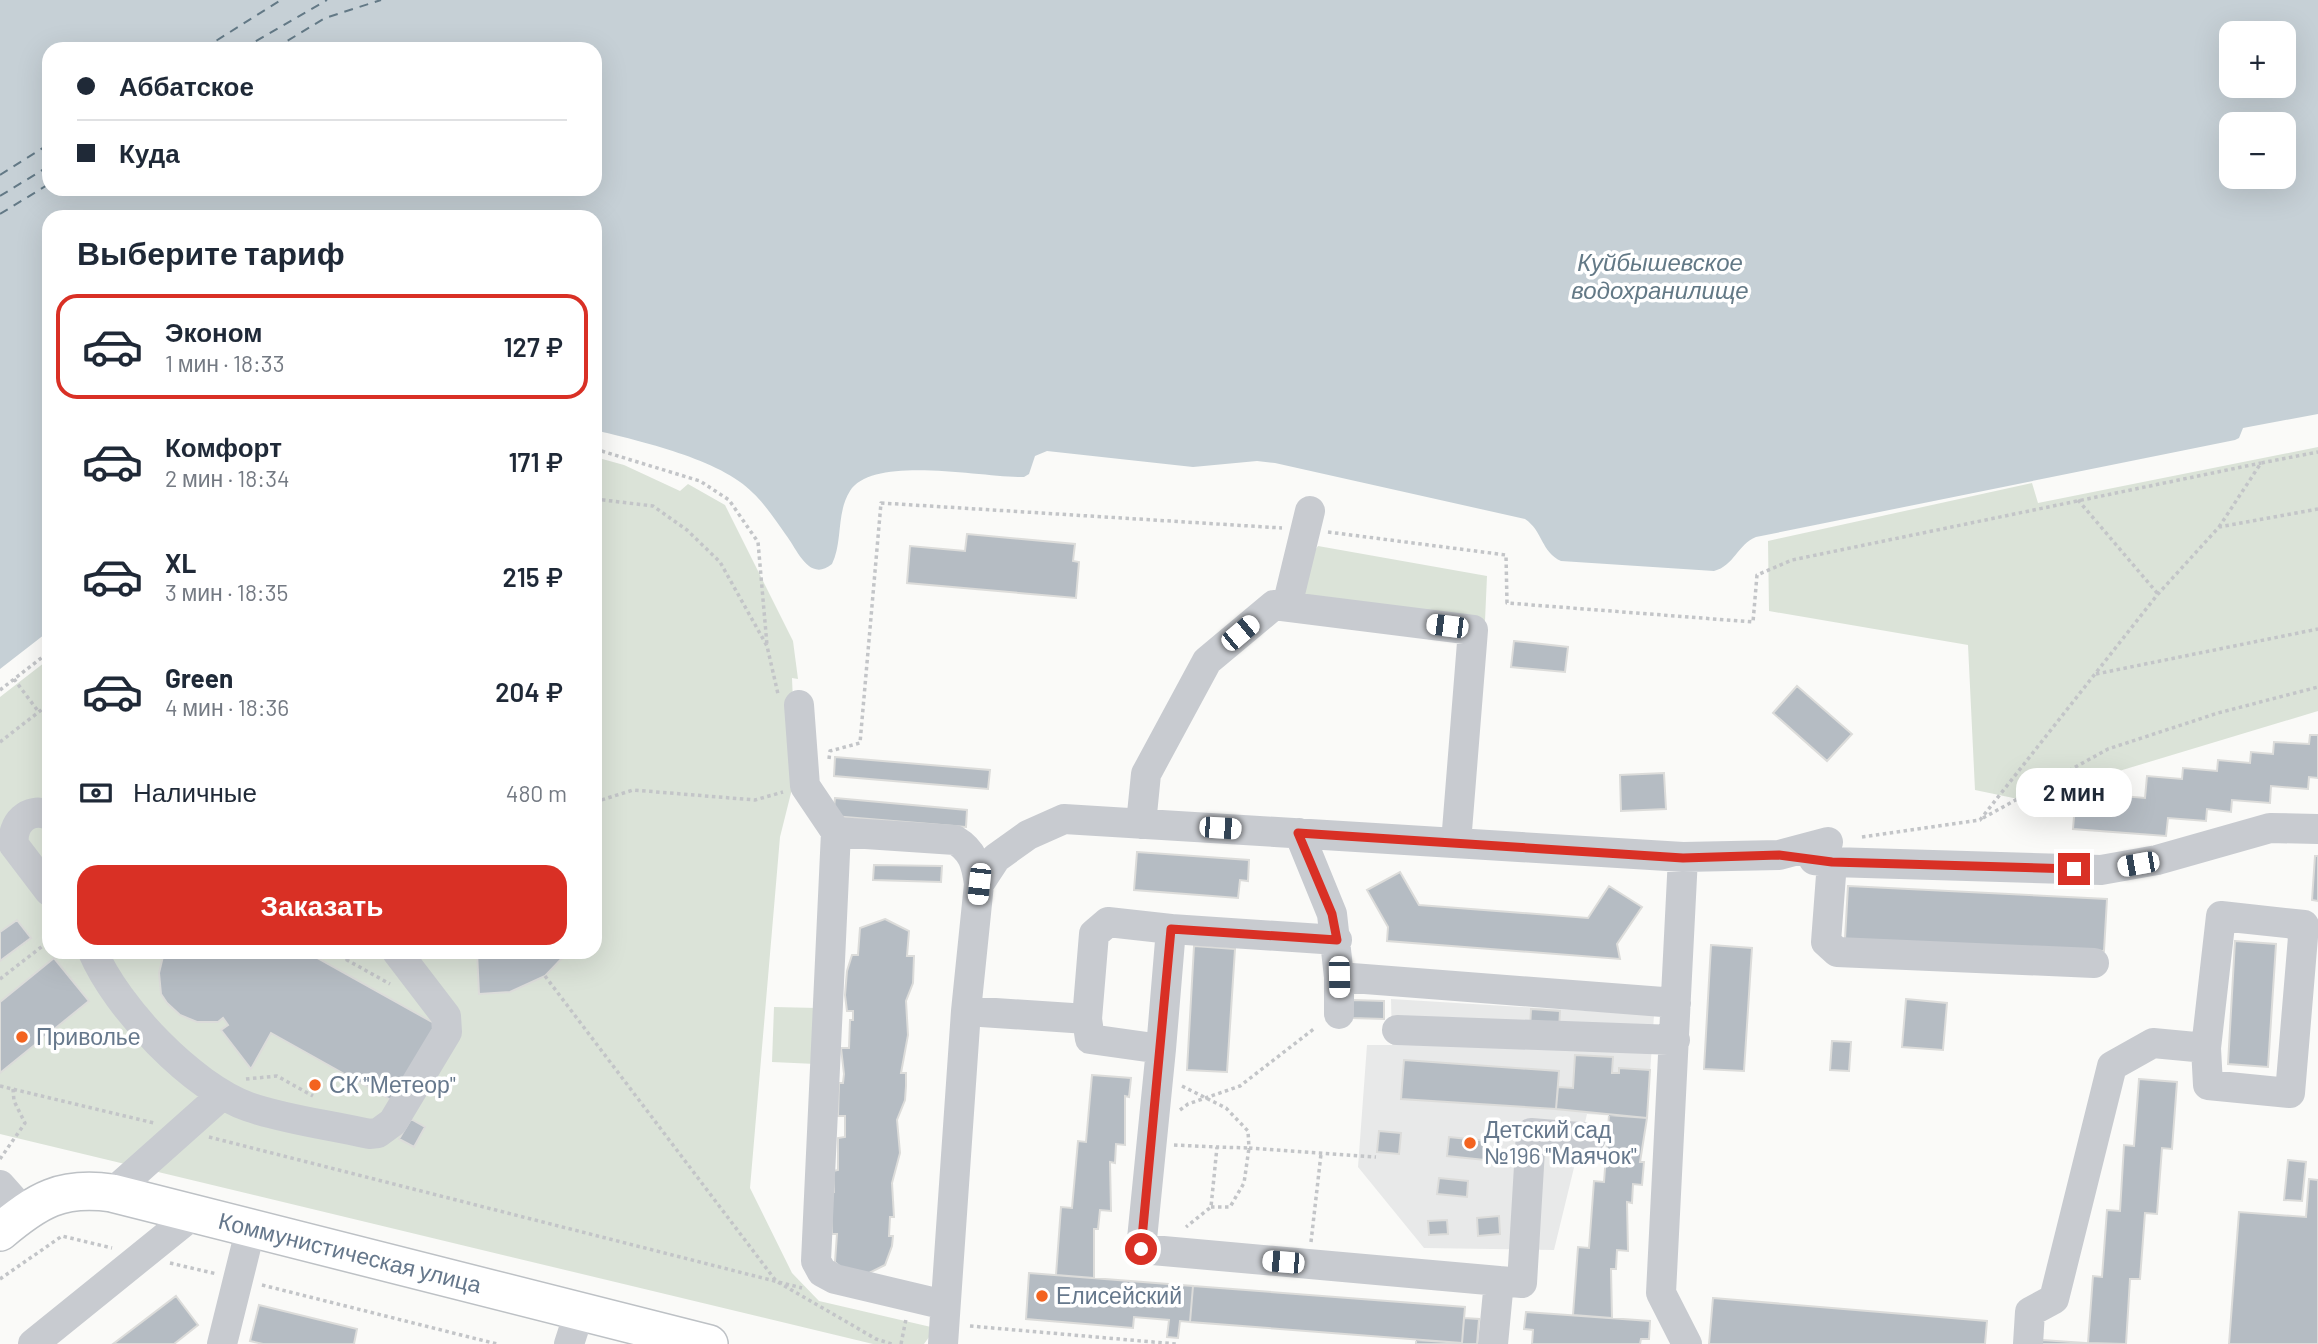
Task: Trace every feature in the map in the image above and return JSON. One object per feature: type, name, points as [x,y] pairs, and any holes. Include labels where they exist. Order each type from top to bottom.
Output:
[{"type":"main road","name":"Коммунистическая улица","points":[[12,1222],[55,1195],[72,1190],[112,1192],[251,1227],[574,1328],[709,1344]]},
{"type":"street","points":[[1287,606],[1308,520]]},
{"type":"street","points":[[1141,824],[1146,774],[1207,662],[1274,605],[1473,630],[1456,844]]},
{"type":"street","points":[[799,705],[805,786],[836,832],[816,1261],[822,1272],[835,1279],[958,1309]]},
{"type":"street","points":[[42,814],[35,812],[25,815],[13,836],[14,845],[42,882]]},
{"type":"street","points":[[979,884],[996,858],[1028,835],[1064,819],[1683,858],[1830,852],[2101,870],[2157,860],[2270,828],[2318,829]]},
{"type":"street","points":[[836,832],[955,840],[969,848],[976,863],[979,884],[966,1011],[958,1309],[943,1344]]},
{"type":"street","points":[[1298,833],[1332,914],[1337,940],[1339,977],[1327,1021]]},
{"type":"street","points":[[1830,852],[1826,942],[1837,952],[2094,963]]},
{"type":"street","points":[[1683,858],[1661,1293],[1687,1344]]},
{"type":"street","points":[[2221,916],[2304,925],[2290,1093],[2208,1085],[2206,1048],[2221,916]]},
{"type":"street","points":[[1161,1055],[1090,1039],[1087,1019],[1094,934],[1108,922],[1337,940]]},
{"type":"street","points":[[1171,929],[1141,1249],[1522,1283],[1531,1133],[1591,1138]]},
{"type":"street","points":[[96,959],[107,982],[138,1024],[222,1095],[250,1107],[369,1134],[386,1129],[447,1032],[446,1016],[402,959]]},
{"type":"street","points":[[1339,977],[1676,1003]]},
{"type":"street","points":[[966,1011],[1087,1019]]},
{"type":"street","points":[[1397,1030],[1675,1040]]},
{"type":"street","points":[[2028,1344],[2030,1312],[2054,1299],[2112,1066],[2153,1043],[2206,1048]]},
{"type":"street","points":[[112,1192],[222,1095]]},
{"type":"street","points":[[0,1185],[12,1222]]},
{"type":"street","points":[[33,1344],[195,1213]]},
{"type":"street","points":[[222,1344],[251,1227]]},
{"type":"street","points":[[1493,1344],[1499,1280]]},
{"type":"path","points":[[602,451],[700,481],[729,500],[758,542],[767,646],[780,702],[799,705]]},
{"type":"path","points":[[602,800],[633,790],[755,800],[805,786],[827,776],[830,751],[860,743],[881,503],[1308,520],[1506,555],[1507,603],[1753,622],[1757,575],[1792,560],[2318,452]]},
{"type":"path","points":[[1980,820],[2158,594],[2219,527],[2261,463]]},
{"type":"path","points":[[602,500],[653,506],[687,530],[720,562],[767,646]]},
{"type":"path","points":[[2078,500],[2158,594]]},
{"type":"path","points":[[2219,527],[2318,509]]},
{"type":"path","points":[[2094,674],[2318,629]]},
{"type":"path","points":[[0,690],[42,658]]},
{"type":"path","points":[[14,680],[39,711]]},
{"type":"path","points":[[1830,852],[1980,820],[2108,749],[2218,713],[2318,687]]},
{"type":"path","points":[[0,741],[42,709]]},
{"type":"path","points":[[0,979],[42,946]]},
{"type":"path","points":[[545,976],[776,1281],[877,1339],[892,1344]]},
{"type":"path","points":[[1153,1137],[1188,1104],[1240,1086],[1327,1021]]},
{"type":"path","points":[[1157,1251],[1211,1207],[1230,1207],[1244,1183],[1250,1148],[1248,1131],[1241,1123],[1226,1108],[1181,1086],[1174,1071],[1161,1055]]},
{"type":"path","points":[[0,1086],[803,1288]]},
{"type":"path","points":[[0,1159],[25,1123],[15,1101],[13,1089]]},
{"type":"path","points":[[1153,1137],[1217,1147],[1376,1157]]},
{"type":"path","points":[[1211,1207],[1217,1147]]},
{"type":"path","points":[[1309,1264],[1321,1154]]},
{"type":"path","points":[[958,1309],[970,1328],[1175,1344]]},
{"type":"path","points":[[901,1344],[906,1315],[917,1317]]},
{"type":"shaded area","points":[[2318,447],[2318,711],[2023,800],[1975,790],[1968,645],[1769,611],[1768,541],[2032,483],[2038,503]]},
{"type":"shaded area","points":[[602,459],[624,465],[680,491],[688,484],[725,505],[793,641],[798,679],[792,678],[796,773],[780,837],[750,1188],[792,1273],[819,1301],[931,1327],[932,1333],[924,1344],[873,1344],[0,1134],[0,697],[42,664],[42,959],[602,959]]},
{"type":"shaded area","points":[[1318,546],[1487,576],[1485,621],[1298,597],[1304,565]]},
{"type":"shaded area","name":"Детский сад №196 \"Маячок\"","points":[[1391,999],[1654,1015],[1647,1118],[1587,1114],[1554,1250],[1424,1248],[1358,1167],[1367,1045],[1392,1045]]},
{"type":"shaded area","points":[[774,1007],[818,1008],[816,1064],[772,1062]]},
{"type":"water","name":"Куйбышевское водохранилище","points":[[0,0],[2318,0],[2318,414],[2243,428],[2239,438],[2235,440],[1756,537],[1726,565],[1714,571],[1561,561],[1549,552],[1535,529],[1525,519],[1275,463],[1257,461],[1193,467],[1047,451],[1035,456],[1029,474],[1024,477],[931,470],[881,473],[862,480],[850,491],[846,500],[832,564],[824,569],[817,569],[804,562],[766,507],[739,481],[701,461],[602,432],[602,210],[42,210],[42,636],[0,669]]},
{"type":"building","points":[[967,534],[1075,544],[1073,561],[1079,562],[1076,598],[907,583],[910,546],[965,551]]},
{"type":"building","points":[[1514,641],[1568,647],[1565,672],[1511,667]]},
{"type":"building","points":[[1797,686],[1852,734],[1827,761],[1773,713]]},
{"type":"building","points":[[2310,735],[2318,735],[2318,778],[2309,777],[2308,789],[2271,786],[2270,803],[2232,800],[2231,812],[2207,809],[2206,821],[2168,818],[2166,836],[2073,829],[2076,792],[2145,798],[2147,776],[2182,779],[2183,768],[2217,771],[2218,760],[2250,763],[2251,752],[2273,754],[2274,742],[2309,744]]},
{"type":"building","points":[[835,757],[990,770],[988,789],[834,776]]},
{"type":"building","points":[[1664,773],[1666,809],[1621,811],[1620,775]]},
{"type":"building","points":[[835,798],[967,810],[966,827],[833,816]]},
{"type":"building","points":[[1137,852],[1249,860],[1248,881],[1240,880],[1238,898],[1134,890]]},
{"type":"building","points":[[2315,856],[2318,856],[2318,901],[2312,900]]},
{"type":"building","points":[[874,865],[942,866],[941,882],[873,880]]},
{"type":"building","points":[[1400,872],[1419,905],[1588,918],[1609,886],[1642,907],[1617,944],[1620,959],[1387,941],[1388,927],[1367,890]]},
{"type":"building","points":[[1848,886],[2107,899],[2104,951],[1845,939]]},
{"type":"building","points":[[885,919],[909,931],[907,956],[914,956],[913,983],[906,1001],[908,1035],[901,1073],[906,1073],[906,1086],[905,1100],[897,1120],[900,1153],[892,1183],[894,1217],[890,1217],[889,1236],[893,1236],[892,1246],[885,1265],[867,1274],[841,1268],[835,1262],[837,1234],[832,1234],[830,1192],[834,1192],[833,1171],[838,1170],[838,1138],[845,1137],[845,1116],[838,1116],[839,1083],[843,1083],[844,1074],[841,1048],[849,1048],[850,1020],[853,1020],[853,1011],[847,1011],[845,995],[847,971],[852,955],[858,955],[860,928]]},
{"type":"building","points":[[17,920],[31,938],[0,961],[0,932]]},
{"type":"building","points":[[2235,941],[2276,944],[2268,1067],[2228,1064]]},
{"type":"building","points":[[1711,945],[1752,948],[1744,1071],[1704,1069]]},
{"type":"building","points":[[1194,946],[1235,949],[1227,1072],[1187,1070]]},
{"type":"building","name":"Приволье","points":[[53,959],[89,1001],[0,1073],[0,1002]]},
{"type":"building","points":[[162,959],[319,959],[441,1027],[398,1104],[271,1033],[251,1069],[221,1030],[228,1025],[223,1018],[218,1022],[197,1022],[180,1015],[161,994],[159,973]]},
{"type":"building","points":[[477,959],[561,959],[545,976],[510,992],[479,994]]},
{"type":"building","points":[[1906,999],[1947,1003],[1943,1050],[1902,1047]]},
{"type":"building","points":[[1353,1000],[1384,1001],[1384,1019],[1352,1018]]},
{"type":"building","points":[[1531,1009],[1560,1011],[1559,1030],[1530,1029]]},
{"type":"building","points":[[1832,1041],[1851,1042],[1849,1071],[1830,1070]]},
{"type":"building","points":[[1575,1055],[1613,1057],[1612,1073],[1619,1073],[1619,1068],[1650,1070],[1647,1118],[1556,1109],[1558,1087],[1573,1088]]},
{"type":"building","points":[[1404,1060],[1559,1071],[1556,1109],[1401,1099]]},
{"type":"building","points":[[1092,1075],[1131,1078],[1129,1097],[1125,1096],[1125,1145],[1116,1144],[1115,1163],[1110,1162],[1111,1211],[1100,1210],[1098,1229],[1094,1229],[1094,1278],[1056,1275],[1061,1207],[1072,1208],[1078,1141],[1086,1142]]},
{"type":"building","points":[[2139,1079],[2177,1082],[2172,1149],[2162,1148],[2157,1214],[2145,1213],[2140,1279],[2130,1279],[2126,1344],[2088,1343],[2093,1276],[2102,1277],[2107,1210],[2120,1211],[2124,1145],[2134,1146]]},
{"type":"building","points":[[1609,1115],[1647,1118],[1640,1162],[1644,1162],[1642,1185],[1633,1184],[1632,1203],[1627,1202],[1628,1251],[1617,1250],[1616,1269],[1611,1269],[1612,1318],[1573,1315],[1578,1247],[1589,1248],[1594,1181],[1604,1182]]},
{"type":"building","points":[[411,1119],[425,1127],[414,1147],[399,1139]]},
{"type":"building","points":[[1379,1131],[1401,1133],[1399,1154],[1377,1152]]},
{"type":"building","points":[[1449,1137],[1487,1141],[1485,1160],[1447,1156]]},
{"type":"building","points":[[2288,1160],[2306,1162],[2302,1201],[2284,1200]]},
{"type":"building","points":[[1439,1178],[1468,1181],[1467,1197],[1437,1194]]},
{"type":"building","points":[[2309,1179],[2318,1180],[2318,1344],[2229,1344],[2239,1212],[2306,1217]]},
{"type":"building","points":[[1499,1216],[1500,1234],[1478,1236],[1477,1218]]},
{"type":"building","points":[[1447,1220],[1448,1234],[1429,1235],[1428,1221]]},
{"type":"building","points":[[1029,1273],[1193,1286],[1190,1322],[1180,1321],[1178,1338],[1167,1337],[1169,1320],[1134,1317],[1133,1328],[1026,1319]]},
{"type":"building","points":[[1193,1286],[1465,1307],[1462,1343],[1190,1322]]},
{"type":"building","points":[[176,1296],[198,1325],[174,1344],[113,1344]]},
{"type":"building","points":[[1713,1298],[1987,1321],[1985,1344],[1709,1344]]},
{"type":"building","points":[[259,1305],[357,1329],[354,1344],[263,1344],[250,1341]]},
{"type":"building","points":[[1526,1312],[1650,1321],[1649,1339],[1641,1339],[1640,1344],[1532,1344],[1533,1330],[1524,1329]]},
{"type":"building","points":[[1464,1318],[1479,1319],[1477,1344],[1416,1344],[1416,1340],[1462,1343]]},
{"type":"building","points":[[2042,1340],[2100,1344],[2042,1344]]},
{"type":"ferry route","points":[[214,42],[281,0]]},
{"type":"ferry route","points":[[254,42],[327,0]]},
{"type":"ferry route","points":[[286,42],[325,18],[381,0]]},
{"type":"ferry route","points":[[0,175],[42,148]]},
{"type":"ferry route","points":[[0,196],[42,170]]},
{"type":"ferry route","points":[[0,214],[42,188]]},
{"type":"place","name":"Приволье","points":[[22,1037]]},
{"type":"place","name":"СК \"Метеор\"","points":[[315,1085]]},
{"type":"place","name":"Детский сад №196 \"Маячок\"","points":[[1470,1143]]},
{"type":"place","name":"Елисейский","points":[[1042,1296]]},
{"type":"route","points":[[1141,1249],[1171,929],[1337,940],[1332,914],[1298,833],[1683,858],[1779,855],[1832,862],[2074,869]]}]
